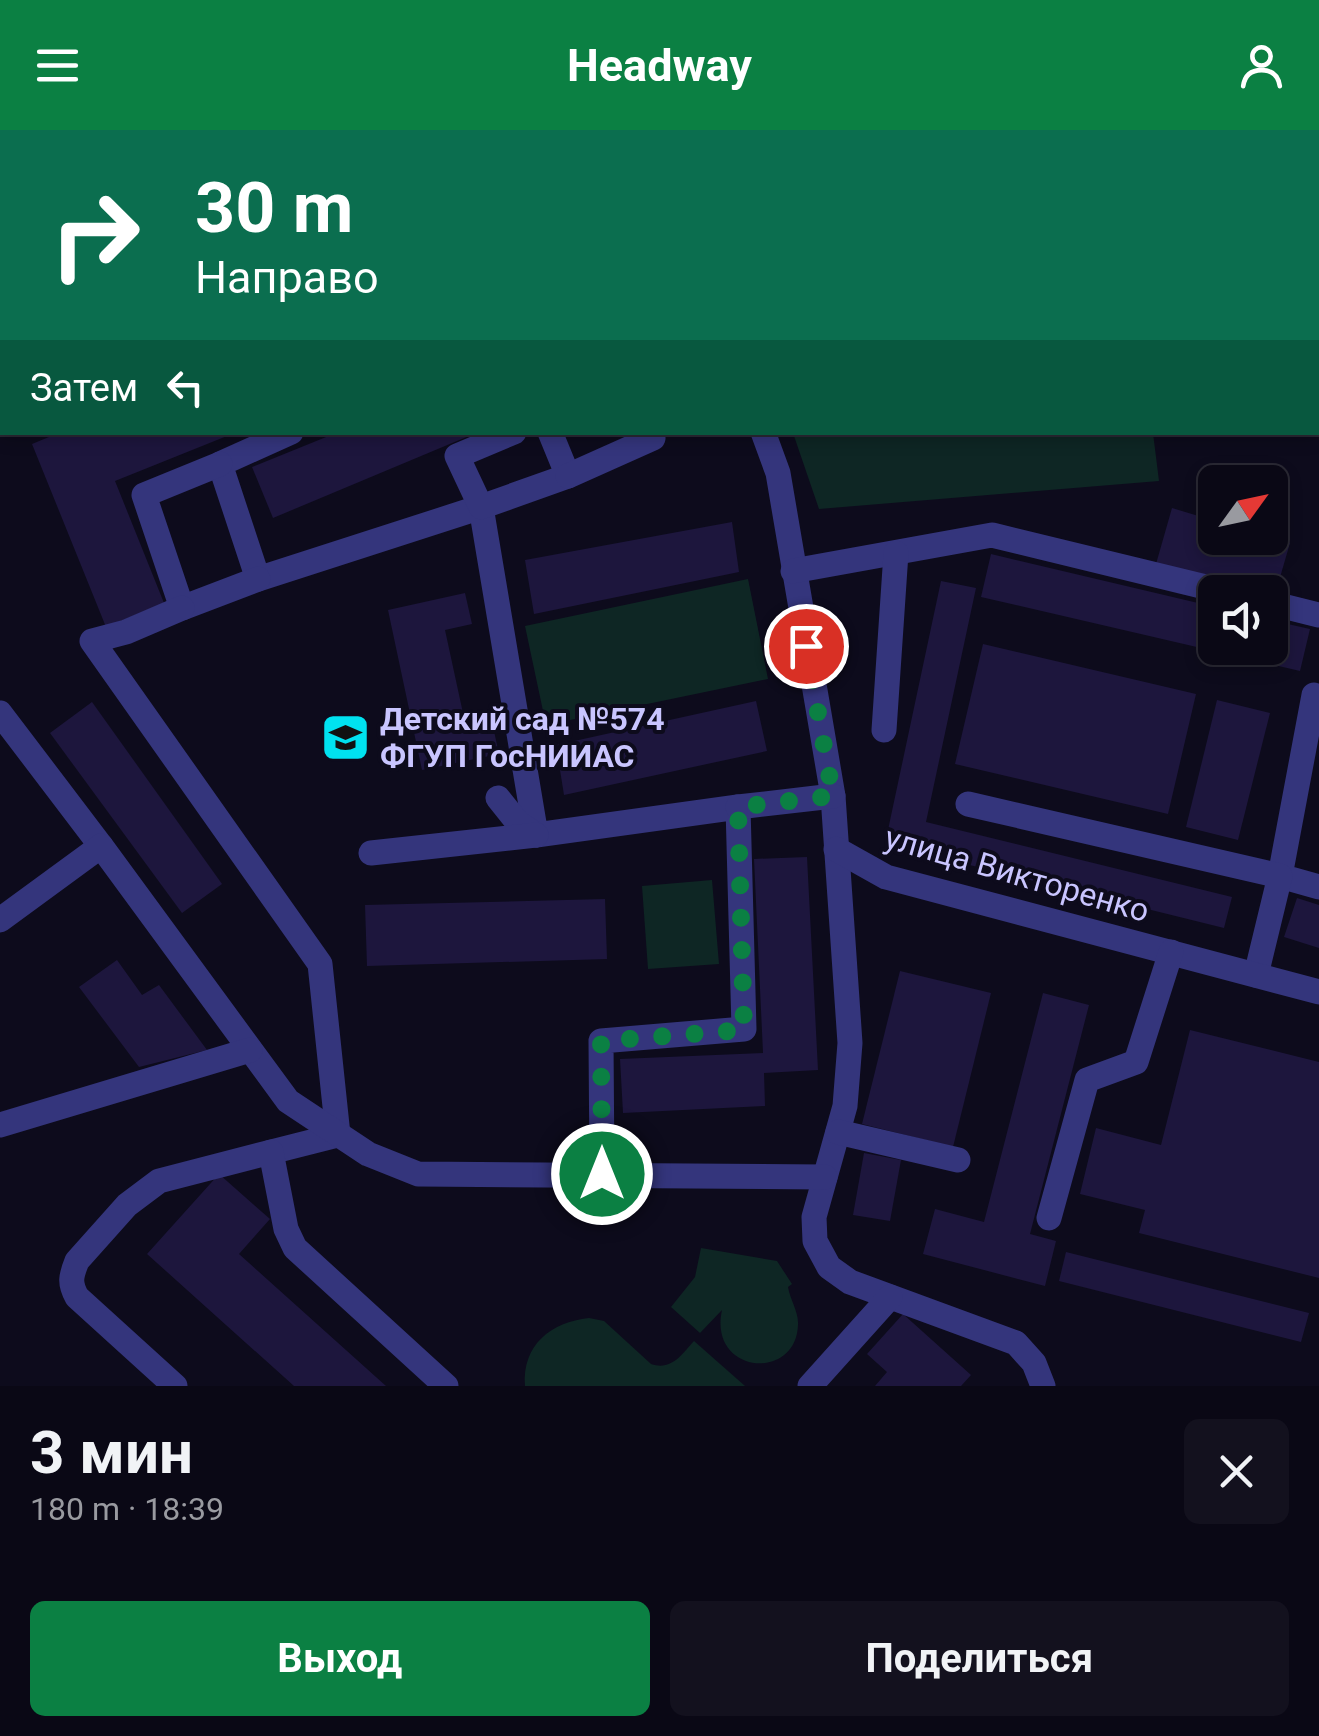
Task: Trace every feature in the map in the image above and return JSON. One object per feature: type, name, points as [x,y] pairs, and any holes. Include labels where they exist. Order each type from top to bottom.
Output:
[{"type":"street","points":[[507,435],[457,456],[481,507],[536,836]]},
{"type":"street","points":[[551,435],[568,476]]},
{"type":"street","points":[[338,1135],[320,964],[92,640],[126,632],[258,580],[568,476],[655,435]]},
{"type":"street","points":[[764,435],[778,473],[833,796],[836,849]]},
{"type":"street","points":[[182,608],[144,495],[220,464],[261,438]]},
{"type":"street","points":[[220,464],[258,580]]},
{"type":"street","points":[[794,571],[992,535],[1198,585]]},
{"type":"street","points":[[884,730],[896,553]]},
{"type":"street","points":[[1288,607],[1319,615]]},
{"type":"street","points":[[1256,975],[1317,688]]},
{"type":"street","points":[[0,713],[288,1102],[368,1154],[418,1174],[825,1177]]},
{"type":"street","points":[[371,853],[536,836],[833,796]]},
{"type":"street","points":[[498,798],[518,824],[536,836]]},
{"type":"street","points":[[968,804],[1319,887]]},
{"type":"street","points":[[602,1174],[601,1041],[744,1030],[738,807]]},
{"type":"street","points":[[0,920],[101,846]]},
{"type":"street","name":"улица Викторенко","points":[[836,849],[886,876],[1319,992]]},
{"type":"street","name":"улица Викторенко","points":[[836,849],[850,1042],[845,1106],[814,1217],[814,1241],[820,1256],[840,1277],[1016,1343],[1034,1363],[1043,1386]]},
{"type":"street","points":[[1049,1218],[1087,1080],[1136,1062],[1171,952]]},
{"type":"street","points":[[0,1125],[250,1050]]},
{"type":"street","points":[[838,1132],[958,1160]]},
{"type":"street","points":[[175,1386],[77,1297],[70,1286],[77,1261],[142,1190],[178,1174],[338,1135]]},
{"type":"street","points":[[271,1152],[286,1229],[295,1248],[446,1386]]},
{"type":"street","points":[[810,1386],[890,1297]]},
{"type":"green space","points":[[794,435],[1153,435],[1159,481],[819,509]]},
{"type":"green space","points":[[748,579],[768,679],[546,725],[525,626]]},
{"type":"green space","points":[[712,880],[719,964],[648,969],[642,886]]},
{"type":"green space","points":[[701,1248],[777,1261],[792,1284],[788,1287],[798,1320],[794,1343],[783,1356],[754,1363],[739,1358],[728,1347],[721,1331],[722,1310],[700,1333],[671,1307],[695,1277]]},
{"type":"green space","points":[[589,1318],[604,1321],[658,1366],[671,1363],[694,1341],[745,1386],[525,1386],[528,1359],[542,1338],[551,1330]]},
{"type":"building","points":[[54,435],[227,435],[115,481],[164,603],[106,627],[32,444]]},
{"type":"building","points":[[331,435],[471,435],[273,518],[252,467]]},
{"type":"building","points":[[1172,508],[1198,516],[1198,555],[1287,555],[1281,575],[1198,576],[1156,564]]},
{"type":"building","points":[[732,522],[739,572],[534,614],[525,560]]},
{"type":"building","points":[[991,554],[1198,603],[1198,647],[981,597]]},
{"type":"building","points":[[941,581],[976,588],[926,822],[1232,897],[1224,928],[885,844]]},
{"type":"building","points":[[465,593],[472,624],[445,630],[466,727],[492,722],[499,754],[422,770],[388,610]]},
{"type":"building","points":[[1288,624],[1310,629],[1300,671],[1274,665],[1288,665]]},
{"type":"building","points":[[983,644],[1196,694],[1168,814],[955,764]]},
{"type":"building","points":[[1217,700],[1270,713],[1238,840],[1186,827]]},
{"type":"building","points":[[756,701],[767,751],[564,795],[556,745]]},
{"type":"building","points":[[92,702],[222,884],[182,913],[50,733]]},
{"type":"building","points":[[807,857],[818,1070],[764,1073],[765,1106],[623,1113],[620,1059],[763,1053],[754,859]]},
{"type":"building","points":[[1297,898],[1319,905],[1319,948],[1284,937]]},
{"type":"building","points":[[605,899],[607,959],[367,966],[365,905]]},
{"type":"building","points":[[117,960],[142,995],[159,985],[207,1050],[139,1067],[79,987]]},
{"type":"building","points":[[900,971],[991,993],[953,1147],[862,1124]]},
{"type":"building","points":[[1043,993],[1089,1005],[1030,1234],[1056,1241],[1045,1286],[923,1254],[935,1209],[984,1222]]},
{"type":"building","points":[[1190,1030],[1319,1062],[1319,1278],[1139,1233],[1145,1210],[1080,1194],[1096,1128],[1161,1145]]},
{"type":"building","points":[[864,1153],[901,1160],[890,1221],[853,1215]]},
{"type":"building","points":[[219,1174],[270,1219],[239,1254],[386,1386],[294,1386],[147,1254]]},
{"type":"building","points":[[1066,1252],[1309,1313],[1301,1342],[1059,1281]]},
{"type":"building","points":[[903,1314],[971,1375],[961,1386],[875,1386],[887,1372],[867,1354]]},
{"type":"place","name":"Детский сад №574 ФГУП ГосНИИАС","points":[[345,737]]},
{"type":"route","points":[[602,1174],[601,1041],[744,1030],[738,807],[833,796],[806,646]]}]
